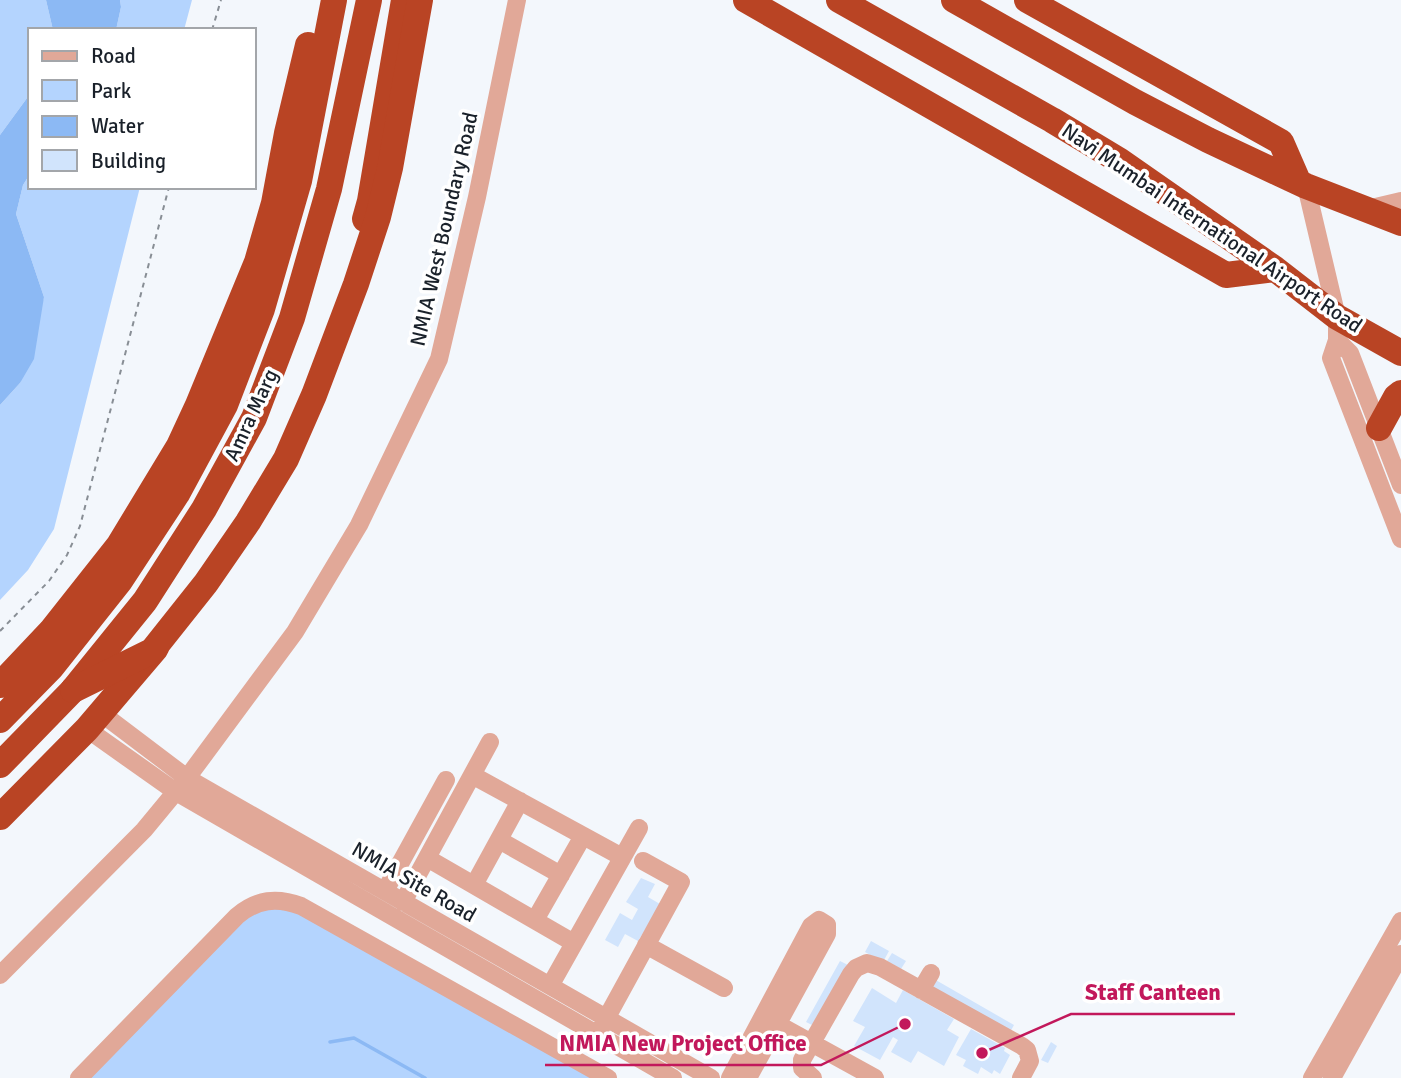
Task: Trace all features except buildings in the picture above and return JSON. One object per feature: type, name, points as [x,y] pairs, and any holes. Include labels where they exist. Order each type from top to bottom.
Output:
[{"type":"highway","points":[[0,685],[51,631],[119,545],[179,446],[242,303],[264,238],[318,0]]},
{"type":"highway","name":"Amra Marg","points":[[0,720],[51,668],[120,581],[177,494],[225,405],[262,309],[299,181],[334,0]]},
{"type":"highway","name":"Amra Marg","points":[[0,765],[73,690],[145,601],[204,509],[254,418],[292,318],[329,189],[369,0]]},
{"type":"highway","points":[[0,817],[94,721],[150,656],[282,474],[333,330],[370,201],[404,0]]},
{"type":"highway","points":[[73,690],[152,651],[206,583],[248,522],[286,459],[314,395],[356,284],[377,217],[390,168],[420,0]]},
{"type":"highway","points":[[746,0],[1226,275],[1275,269]]},
{"type":"highway","name":"Navi Mumbai International Airport Road","points":[[839,0],[1120,161],[1275,269],[1337,328],[1401,353]]},
{"type":"highway","points":[[954,0],[1208,140],[1302,183],[1401,223]]},
{"type":"highway","points":[[1027,0],[1281,142],[1302,183]]},
{"type":"highway","points":[[1379,428],[1396,397],[1401,393]]},
{"type":"street","name":"NMIA West Boundary Road","points":[[0,975],[126,848],[181,785],[295,632],[359,525],[439,359],[477,197],[517,0]]},
{"type":"street","points":[[1302,183],[1337,328],[1350,353],[1401,485]]},
{"type":"street","points":[[1367,209],[1401,201]]},
{"type":"street","points":[[1337,328],[1331,358],[1401,540]]},
{"type":"street","name":"NMIA Site Road","points":[[94,721],[181,785],[385,891],[550,986],[602,1026],[711,1078]]},
{"type":"street","points":[[403,902],[490,741]]},
{"type":"street","points":[[472,775],[622,858]]},
{"type":"street","points":[[385,891],[446,780]]},
{"type":"street","points":[[181,785],[602,1026],[673,1078]]},
{"type":"street","points":[[474,885],[520,801]]},
{"type":"street","points":[[550,986],[639,828]]},
{"type":"street","points":[[535,920],[583,836]]},
{"type":"street","points":[[499,840],[561,875]]},
{"type":"street","points":[[427,858],[574,943]]},
{"type":"street","points":[[602,1026],[681,882],[643,861]]},
{"type":"street","points":[[79,1078],[237,916],[259,902],[276,900],[301,906],[608,1078]]},
{"type":"street","points":[[730,1078],[770,1020],[827,934],[827,925],[819,920],[811,926],[770,1020],[748,1078]]},
{"type":"street","points":[[1332,1078],[1401,921]]},
{"type":"street","points":[[646,945],[724,988]]},
{"type":"street","points":[[1312,1078],[1401,954]]},
{"type":"street","points":[[813,1078],[804,1071],[801,1064],[812,1042],[852,974],[861,965],[873,964],[1027,1050],[1030,1060],[1021,1078]]},
{"type":"street","points":[[921,990],[931,973]]},
{"type":"street","points":[[770,1020],[875,1078]]},
{"type":"path","points":[[213,28],[221,0]]},
{"type":"path","points":[[0,631],[49,581],[67,555],[80,526],[168,189]]},
{"type":"green space","points":[[0,0],[46,0],[53,28],[28,28],[28,97],[0,135]]},
{"type":"green space","points":[[120,0],[192,0],[185,28],[116,28]]},
{"type":"green space","points":[[28,177],[28,189],[139,189],[54,529],[28,570],[0,600],[0,405],[20,383],[44,297],[16,214],[23,185]]},
{"type":"green space","points":[[258,908],[292,908],[596,1078],[86,1078],[240,921]]},
{"type":"water","points":[[46,0],[120,0],[116,28],[53,28]]},
{"type":"water","points":[[28,97],[28,177],[23,185],[16,214],[44,297],[34,359],[20,383],[0,405],[0,135]]},
{"type":"waterway","points":[[330,1042],[354,1038],[425,1078]]},
{"type":"place","name":"NMIA New Project Office","points":[[905,1024]]},
{"type":"place","name":"Staff Canteen","points":[[982,1053]]}]
